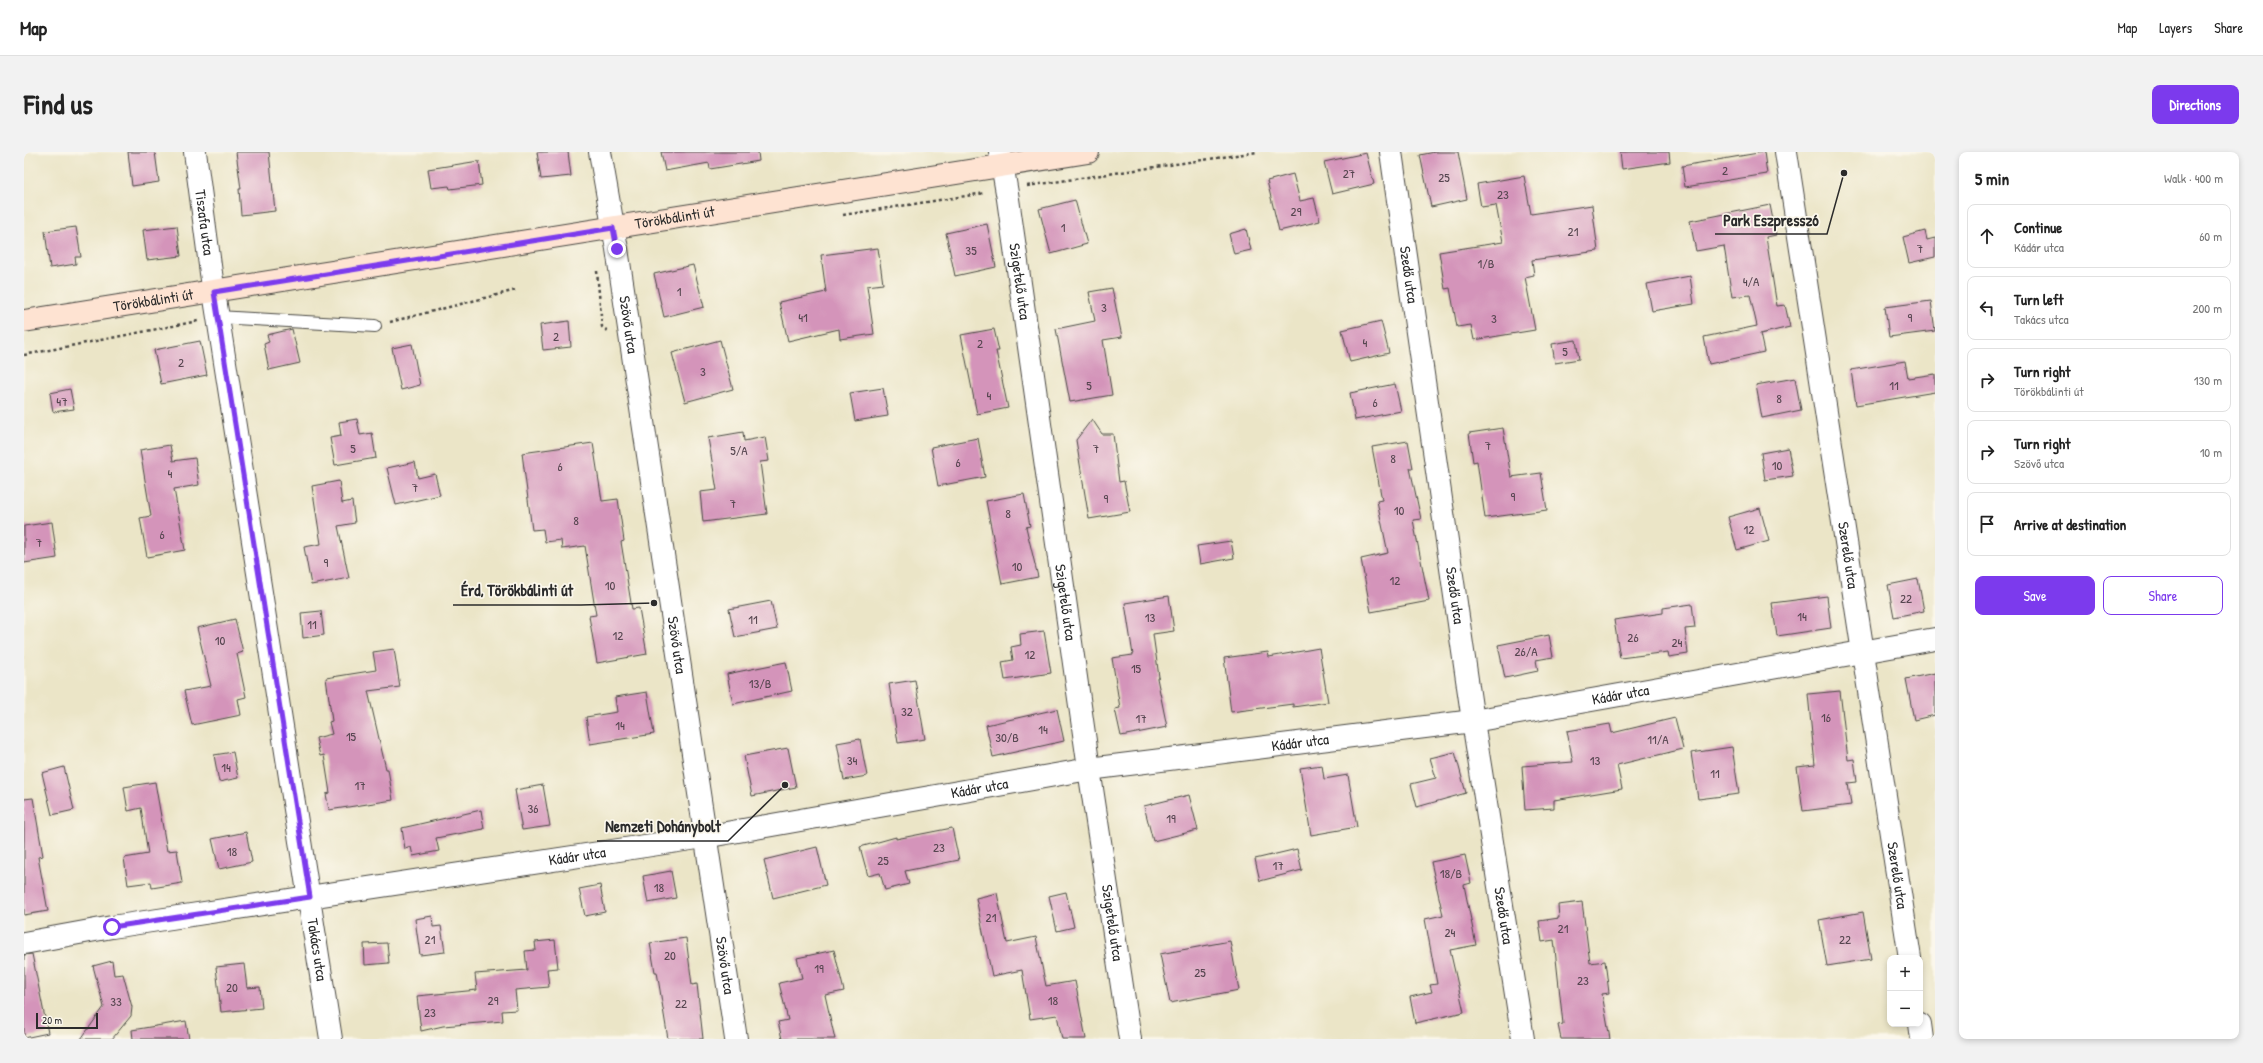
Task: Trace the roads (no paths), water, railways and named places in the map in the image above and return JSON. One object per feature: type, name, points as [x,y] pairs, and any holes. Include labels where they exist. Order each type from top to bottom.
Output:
[{"type":"main road","name":"Törökbálinti út","points":[[24,321],[613,228],[1001,158],[1088,152]]},
{"type":"street","name":"Tiszafa utca","points":[[195,152],[214,292]]},
{"type":"street","name":"Szövő utca","points":[[600,152],[613,228],[704,837],[736,1039]]},
{"type":"street","name":"Szedő utca","points":[[1391,152],[1473,721],[1523,1039]]},
{"type":"street","name":"Szerelő utca","points":[[1786,152],[1910,955]]},
{"type":"street","name":"Szigetelő utca","points":[[1001,158],[1089,769],[1130,1039]]},
{"type":"street","name":"Takács utca","points":[[214,292],[310,897],[331,1039]]},
{"type":"street","name":"Kádár utca","points":[[24,943],[112,927],[704,837],[1089,769],[1473,721],[1863,650],[1935,639]]},
{"type":"street","points":[[1920,1027],[1922,1039]]},
{"type":"lane","points":[[218,318],[374,326]]},
{"type":"place","name":"Park Eszpresszó","points":[[1844,173]]},
{"type":"place","name":"Érd, Törökbálinti út","points":[[654,603]]},
{"type":"place","name":"Nemzeti Dohánybolt","points":[[785,785]]}]
